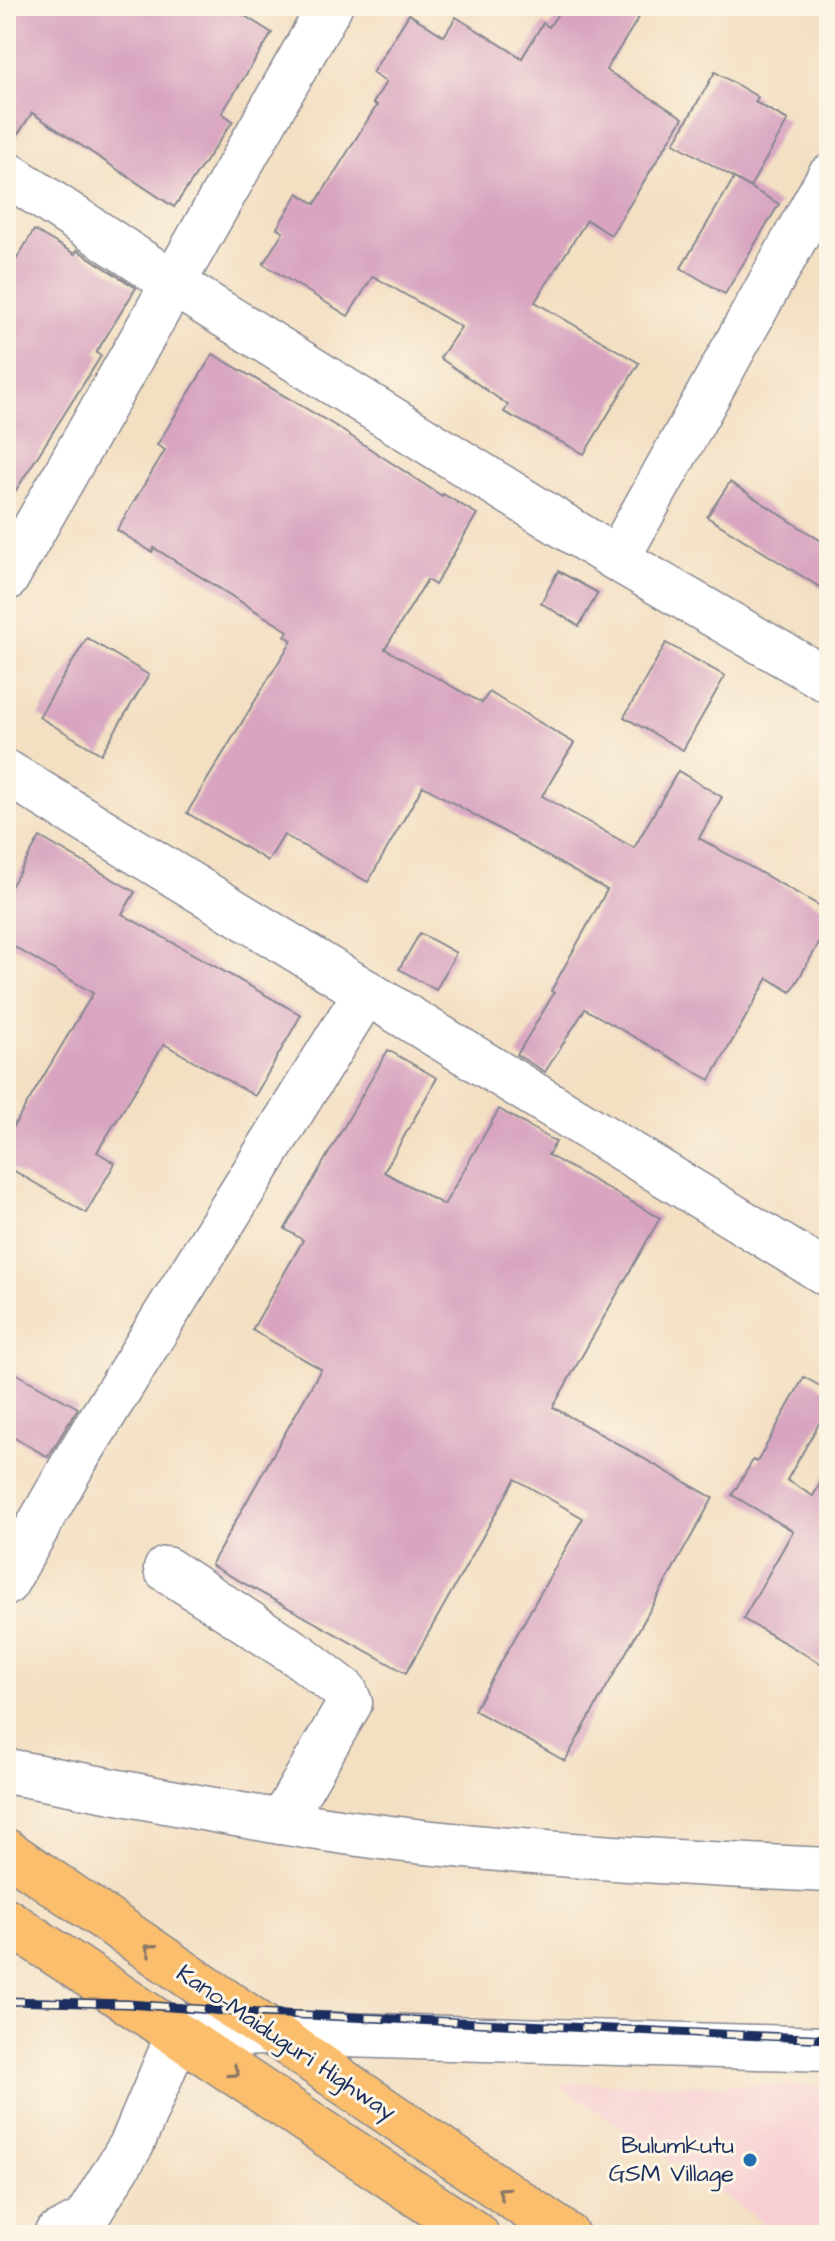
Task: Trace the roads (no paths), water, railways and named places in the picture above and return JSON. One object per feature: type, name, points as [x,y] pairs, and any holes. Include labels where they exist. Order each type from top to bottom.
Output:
[{"type":"highway","name":"Kano-Maiduguri Highway","points":[[6,1851],[567,2235]]},
{"type":"highway","points":[[6,1920],[477,2235]]},
{"type":"street","points":[[6,579],[330,6]]},
{"type":"street","points":[[6,173],[172,282],[617,559],[829,681]]},
{"type":"street","points":[[617,559],[829,177]]},
{"type":"street","points":[[6,772],[829,1275]]},
{"type":"street","points":[[6,1583],[76,1459],[366,992]]},
{"type":"street","points":[[166,1569],[301,1657],[345,1691],[350,1703],[281,1822]]},
{"type":"street","points":[[6,1771],[281,1822],[422,1842],[669,1862],[829,1870]]},
{"type":"street","points":[[56,2235],[85,2220],[132,2144],[178,2035],[273,2033],[829,2049]]},
{"type":"railway","points":[[6,2001],[128,2004],[829,2039]]},
{"type":"place","name":"Bulumkutu GSM Village","points":[[750,2160]]}]
